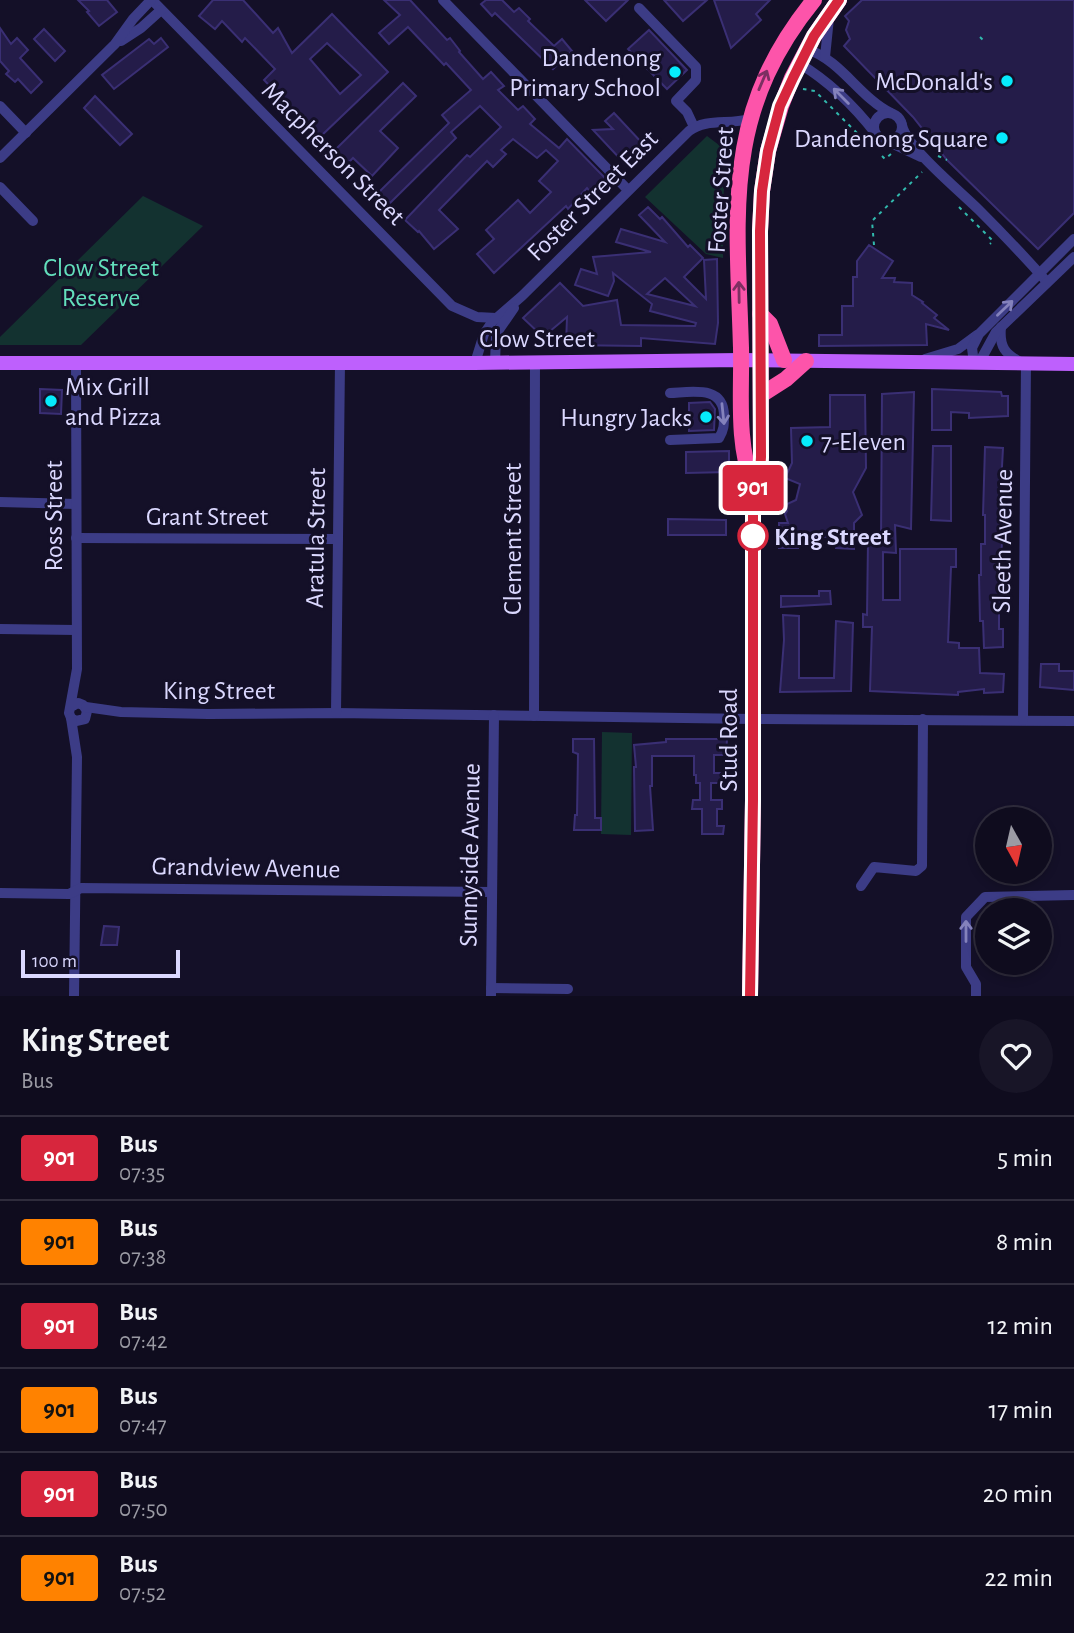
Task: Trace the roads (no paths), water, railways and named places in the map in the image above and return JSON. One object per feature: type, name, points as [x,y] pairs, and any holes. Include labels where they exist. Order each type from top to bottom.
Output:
[{"type":"highway","name":"Foster Street","points":[[741,360],[737,235],[742,152],[749,119],[769,67],[814,0]]},
{"type":"highway","name":"Foster Street","points":[[762,360],[760,231],[768,151],[780,106],[804,57],[835,5]]},
{"type":"highway","points":[[783,44],[804,57]]},
{"type":"highway","points":[[760,314],[770,324],[785,360]]},
{"type":"highway","name":"Stud Road","points":[[741,360],[745,465],[753,485],[750,996]]},
{"type":"highway","name":"Stud Road","points":[[753,485],[760,472],[762,360]]},
{"type":"highway","points":[[761,395],[786,379],[806,361]]},
{"type":"main road","name":"Clow Street","points":[[0,363],[785,360],[1074,364]]},
{"type":"street","name":"Macpherson Street","points":[[151,0],[452,306],[474,316],[496,318]]},
{"type":"street","points":[[0,158],[115,44],[151,0]]},
{"type":"street","points":[[443,0],[628,190]]},
{"type":"street","points":[[825,57],[835,5]]},
{"type":"street","points":[[639,8],[696,66],[696,80],[676,101],[687,112],[694,127],[702,123],[729,124],[749,119]]},
{"type":"street","points":[[115,44],[141,28],[161,10]]},
{"type":"street","points":[[804,57],[825,57],[871,100],[899,117],[907,137],[929,162],[1043,278]]},
{"type":"street","points":[[804,57],[879,138],[929,162]]},
{"type":"street","points":[[0,106],[26,133]]},
{"type":"street","points":[[876,134],[876,119],[882,114],[891,113]]},
{"type":"street","points":[[888,141],[898,137],[902,125]]},
{"type":"street","name":"Foster Street East","points":[[475,363],[484,334],[496,318],[522,296],[694,127]]},
{"type":"street","points":[[0,187],[33,221]]},
{"type":"street","points":[[976,363],[991,338],[1074,239]]},
{"type":"street","points":[[909,363],[958,349],[1043,278],[1074,257]]},
{"type":"street","name":"Foster Street East","points":[[495,363],[497,332],[522,296]]},
{"type":"street","points":[[1001,327],[1002,347],[1011,357],[1024,363]]},
{"type":"street","points":[[976,363],[972,348],[979,334]]},
{"type":"street","name":"Ross Street","points":[[76,362],[76,630],[77,669],[85,713],[77,757]]},
{"type":"street","name":"Aratula Street","points":[[337,713],[340,362]]},
{"type":"street","name":"Clement Street","points":[[534,716],[535,362]]},
{"type":"street","name":"Sleeth Avenue","points":[[1023,720],[1024,363]]},
{"type":"street","points":[[670,393],[710,392],[719,397],[724,407],[724,431],[719,438],[670,440]]},
{"type":"street","points":[[0,502],[76,504]]},
{"type":"street","name":"Grant Street","points":[[76,538],[338,540]]},
{"type":"street","points":[[0,629],[76,630]]},
{"type":"street","name":"Ross Street","points":[[74,996],[77,757],[71,713],[77,669]]},
{"type":"street","points":[[78,703],[85,713],[79,722],[71,713],[78,703]]},
{"type":"street","name":"King Street","points":[[85,713],[1074,720]]},
{"type":"street","name":"Sunnyside Avenue","points":[[491,992],[494,715]]},
{"type":"street","points":[[861,886],[874,867],[916,871],[922,866],[923,719]]},
{"type":"street","name":"Grandview Avenue","points":[[0,893],[69,894],[81,888],[492,892]]},
{"type":"street","points":[[976,996],[976,984],[966,967],[966,917],[985,897],[1074,895]]},
{"type":"street","points":[[491,992],[568,989]]},
{"type":"place","name":"Dandenong Primary School","points":[[675,72]]},
{"type":"place","name":"McDonald's","points":[[1007,81]]},
{"type":"place","name":"Dandenong Square","points":[[1002,138]]},
{"type":"place","name":"Mix Grill and Pizza","points":[[51,401]]},
{"type":"place","name":"Hungry Jacks","points":[[706,417]]},
{"type":"place","name":"7-Eleven","points":[[807,441]]},
{"type":"place","name":"King Street","points":[[753,536]]},
{"type":"park label","name":"Clow Street Reserve","points":[[101,282]]}]
